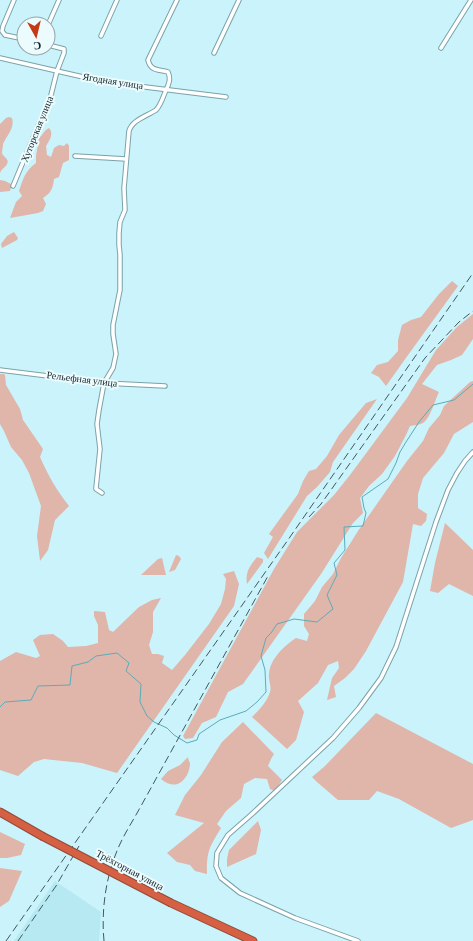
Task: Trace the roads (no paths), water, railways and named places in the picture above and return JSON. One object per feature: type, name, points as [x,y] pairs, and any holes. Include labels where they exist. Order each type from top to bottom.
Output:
[{"type":"highway","name":"Трёхгорная улица","points":[[0,812],[42,836],[171,903],[253,941]]},
{"type":"street","points":[[14,0],[2,31],[5,35],[16,38]]},
{"type":"street","points":[[52,16],[59,0]]},
{"type":"street","points":[[101,36],[117,0]]},
{"type":"street","points":[[102,494],[96,489],[100,448],[97,424],[104,383],[113,368],[116,354],[113,325],[120,290],[119,233],[120,222],[125,210],[124,188],[129,128],[143,116],[157,109],[170,80],[168,72],[152,69],[148,60],[177,0]]},
{"type":"street","points":[[214,54],[239,0]]},
{"type":"street","points":[[442,48],[471,0]]},
{"type":"street","name":"Хуторская улица","points":[[13,186],[51,95],[57,71],[64,53],[64,50],[56,48]]},
{"type":"street","name":"Ягодная улица","points":[[0,58],[105,82],[226,97]]},
{"type":"street","points":[[75,156],[126,159]]},
{"type":"street","name":"Рельефная улица","points":[[0,370],[104,383],[165,386]]},
{"type":"street","points":[[358,941],[295,918],[240,893],[221,878],[216,866],[217,853],[228,835],[333,738],[359,708],[381,678],[396,647],[436,522],[448,490],[457,473],[473,452]]},
{"type":"waterway","points":[[0,707],[5,702],[31,700],[38,686],[70,685],[72,666],[88,662],[96,656],[117,653],[129,663],[126,671],[141,684],[140,702],[147,716],[154,722],[167,728],[174,735],[187,743],[197,740],[199,734],[220,720],[246,711],[266,692],[265,670],[261,656],[266,638],[277,624],[294,619],[317,622],[333,609],[327,595],[337,575],[334,563],[345,550],[344,527],[363,526],[366,513],[362,497],[388,479],[406,442],[419,422],[433,405],[454,400],[473,384]]},
{"type":"railway","points":[[6,941],[290,537],[473,273]]},
{"type":"railway","points":[[309,517],[321,504],[425,358],[459,322],[473,311]]},
{"type":"railway","points":[[104,941],[104,904],[108,879],[115,855],[125,834],[268,576]]},
{"type":"railway","points":[[18,941],[56,886],[79,846]]}]
